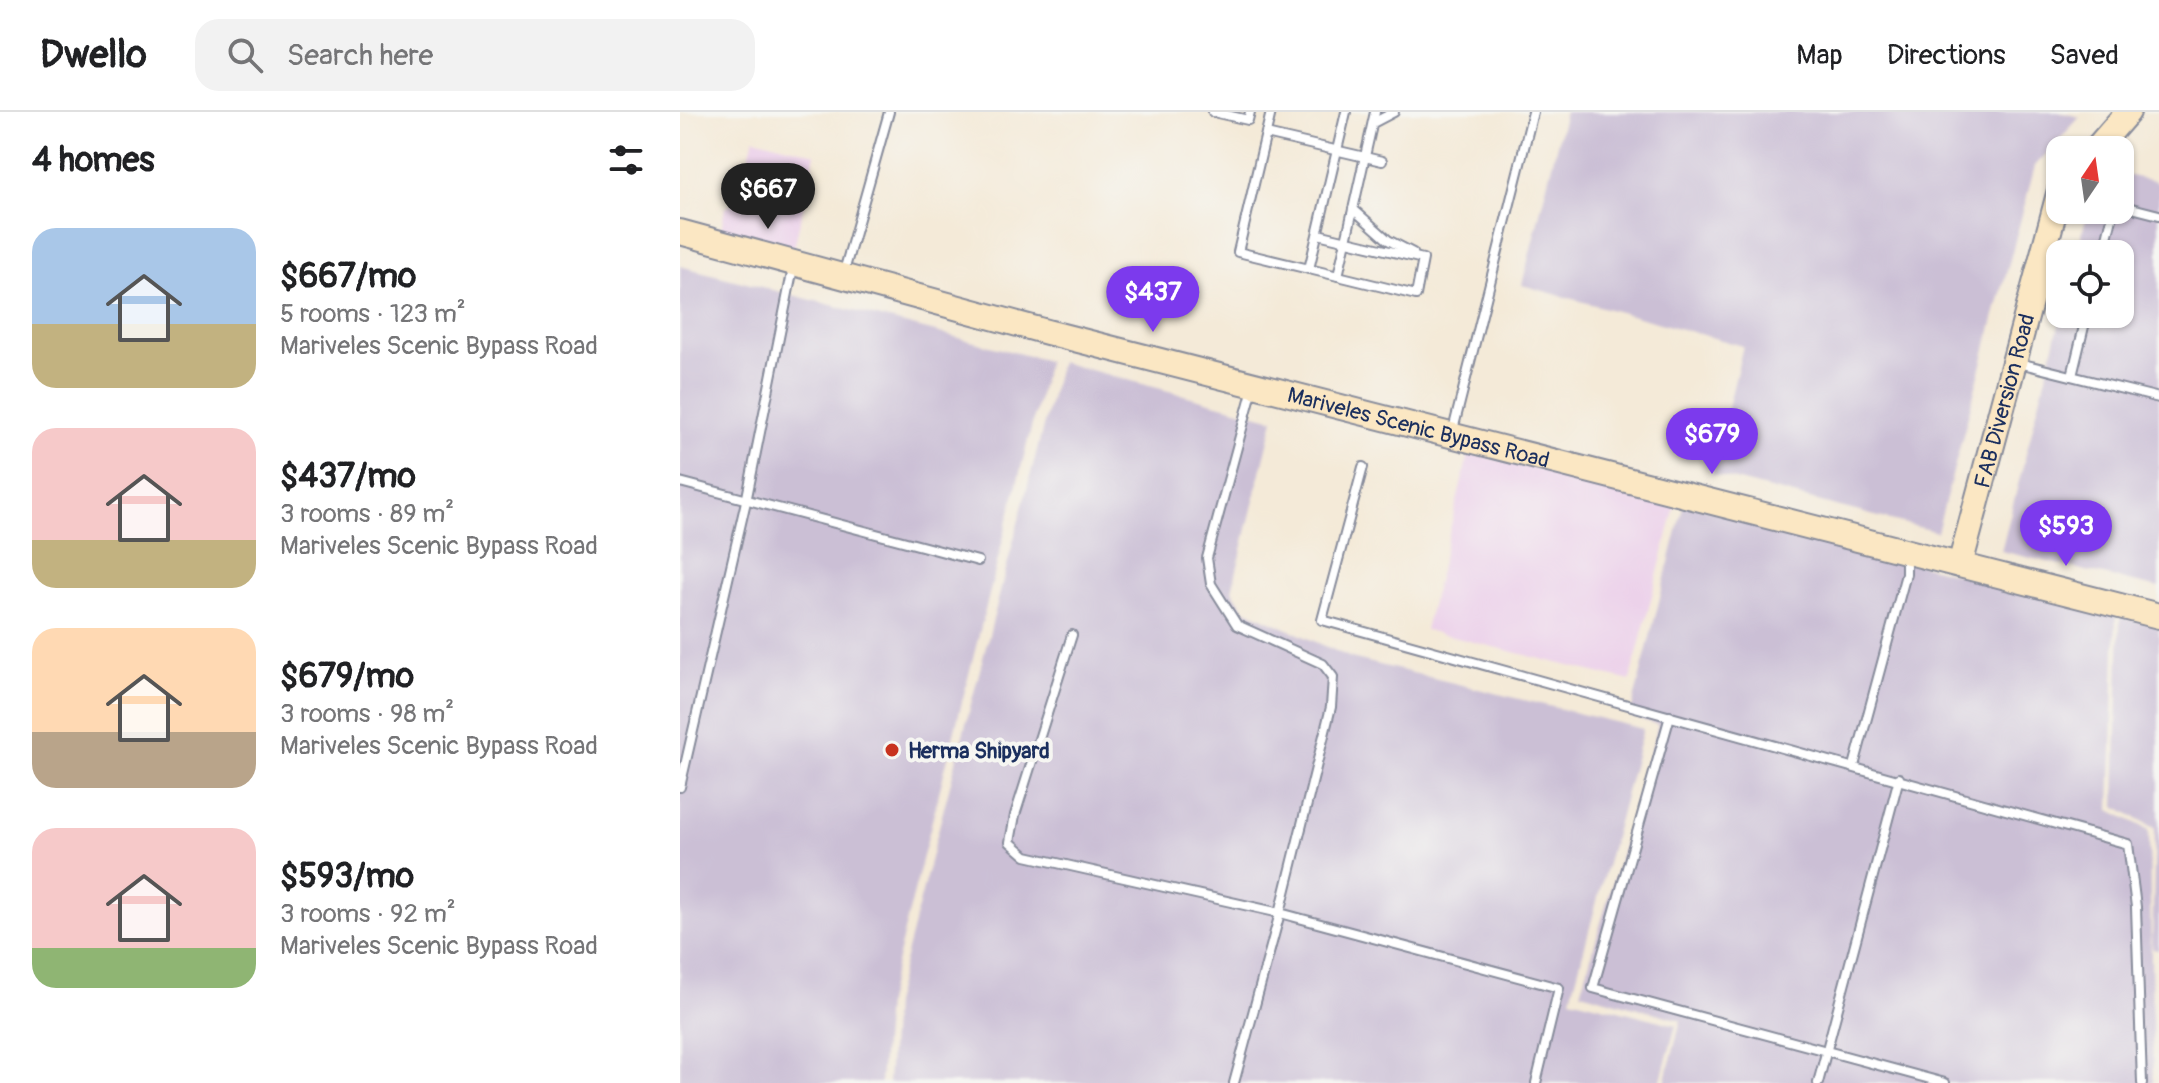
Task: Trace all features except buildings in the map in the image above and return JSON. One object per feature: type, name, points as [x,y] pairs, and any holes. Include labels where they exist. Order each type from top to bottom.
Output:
[{"type":"main road","points":[[2107,136],[2128,112]]},
{"type":"main road","name":"FAB Diversion Road","points":[[1960,565],[2051,224]]},
{"type":"main road","name":"Mariveles Scenic Bypass Road","points":[[680,232],[1254,385],[2159,616]]},
{"type":"lane","points":[[843,276],[889,112]]},
{"type":"lane","points":[[1213,112],[1248,120],[1250,112]]},
{"type":"lane","points":[[1271,112],[1238,252],[1416,295],[1423,259]]},
{"type":"lane","points":[[1309,269],[1346,112]]},
{"type":"lane","points":[[1338,276],[1375,112]]},
{"type":"lane","points":[[1373,123],[1394,112]]},
{"type":"lane","points":[[1451,435],[1533,112]]},
{"type":"lane","points":[[1266,134],[1382,161]]},
{"type":"lane","points":[[1353,209],[1388,240],[1423,259]]},
{"type":"lane","points":[[2134,209],[2159,215]]},
{"type":"lane","points":[[1318,234],[1423,259]]},
{"type":"lane","points":[[680,787],[747,497],[794,263]]},
{"type":"lane","points":[[2072,376],[2084,328]]},
{"type":"lane","points":[[2014,361],[2159,398]]},
{"type":"lane","points":[[1234,1083],[1331,707],[1333,677],[1323,664],[1237,625],[1211,584],[1207,558],[1254,385]]},
{"type":"lane","points":[[1363,467],[1322,620],[2128,844],[2136,907],[2142,1083]]},
{"type":"lane","points":[[680,482],[747,497],[978,561]]},
{"type":"lane","points":[[1854,766],[1906,574],[1906,550]]},
{"type":"lane","points":[[1072,635],[1015,815],[1010,842],[1026,856],[1280,913],[1559,988],[1536,1083]]},
{"type":"lane","points":[[1670,716],[1593,988],[1945,1083]]},
{"type":"lane","points":[[1818,1083],[1899,778]]},
{"type":"shaded area","points":[[1565,112],[2058,112],[2080,117],[2063,136],[2046,136],[2046,154],[2035,166],[1937,532],[1712,474],[1743,346],[1522,285]]},
{"type":"shaded area","points":[[754,138],[815,154],[794,248],[721,230],[725,208],[737,201]]},
{"type":"shaded area","points":[[2134,177],[2155,181],[2159,185],[2159,588],[2001,551],[2058,328],[2134,328],[2134,240],[2080,240],[2084,224],[2134,224]]},
{"type":"shaded area","points":[[680,266],[1048,361],[886,1003],[880,1083],[680,1083]]},
{"type":"shaded area","points":[[1060,362],[1274,419],[1232,590],[1244,609],[1351,658],[1643,729],[1571,998],[1676,1025],[1660,1083],[888,1083],[893,1004]]},
{"type":"shaded area","points":[[1469,453],[1676,502],[1630,681],[1425,630]]},
{"type":"shaded area","points":[[1684,503],[2116,616],[2110,810],[2149,830],[2153,1083],[1665,1083],[1681,1020],[1581,992],[1658,725],[1630,716]]},
{"type":"shaded area","points":[[2120,617],[2159,626],[2159,950],[2152,949],[2155,828],[2115,806]]},
{"type":"place","name":"Herma Shipyard","points":[[892,750]]}]
